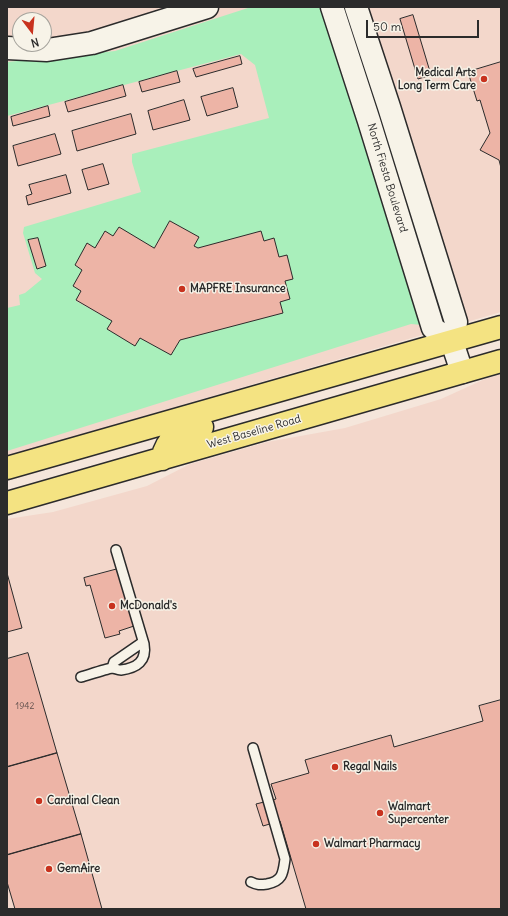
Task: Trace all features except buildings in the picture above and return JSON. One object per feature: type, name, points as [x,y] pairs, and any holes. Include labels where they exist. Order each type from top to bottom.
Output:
[{"type":"main road","points":[[7,468],[501,328]]},
{"type":"main road","name":"West Baseline Road","points":[[7,504],[501,361]]},
{"type":"main road","points":[[162,459],[166,445],[175,436],[238,417],[308,383]]},
{"type":"street","points":[[7,48],[47,50],[92,42],[207,7]]},
{"type":"street","name":"North Fiesta Boulevard","points":[[332,7],[369,120],[433,328],[452,342]]},
{"type":"street","name":"North Fiesta Boulevard","points":[[356,7],[456,322],[452,342],[462,372]]},
{"type":"street","points":[[369,120],[389,107]]},
{"type":"lane","points":[[81,677],[112,668],[120,670],[133,666],[144,658],[145,651],[143,642],[116,550]]},
{"type":"lane","points":[[112,668],[114,662],[143,642]]},
{"type":"lane","points":[[251,882],[258,885],[263,885],[274,883],[280,879],[283,872],[285,859],[253,748]]},
{"type":"shaded area","points":[[7,7],[501,7],[501,312],[7,456]]},
{"type":"shaded area","points":[[501,374],[501,909],[7,909],[7,519],[53,512],[147,486],[190,464],[267,442],[345,428],[441,399],[485,379]]},
{"type":"green space","points":[[251,7],[323,7],[422,325],[411,324],[7,451],[7,308],[20,305],[19,295],[25,293],[42,279],[35,273],[23,233],[24,227],[141,192],[132,162],[132,154],[269,118],[255,65],[241,54],[7,116],[7,62],[115,51]],"holes":[[[170,221],[199,237],[194,246],[198,248],[261,231],[264,241],[274,238],[279,257],[287,255],[293,279],[285,281],[290,299],[280,302],[283,313],[180,340],[171,355],[140,338],[135,346],[108,329],[112,321],[76,301],[81,291],[73,286],[82,270],[75,265],[87,244],[95,248],[105,231],[113,236],[119,228],[154,248]]]},
{"type":"place","name":"Medical Arts Long Term Care","points":[[484,79]]},
{"type":"place","name":"MAPFRE Insurance","points":[[182,289]]},
{"type":"place","name":"McDonald's","points":[[112,606]]},
{"type":"place","name":"Regal Nails","points":[[335,767]]},
{"type":"place","name":"Cardinal Clean","points":[[39,801]]},
{"type":"place","name":"Walmart Supercenter","points":[[380,813]]},
{"type":"place","name":"Walmart Pharmacy","points":[[316,844]]},
{"type":"place","name":"GemAire","points":[[49,869]]}]
